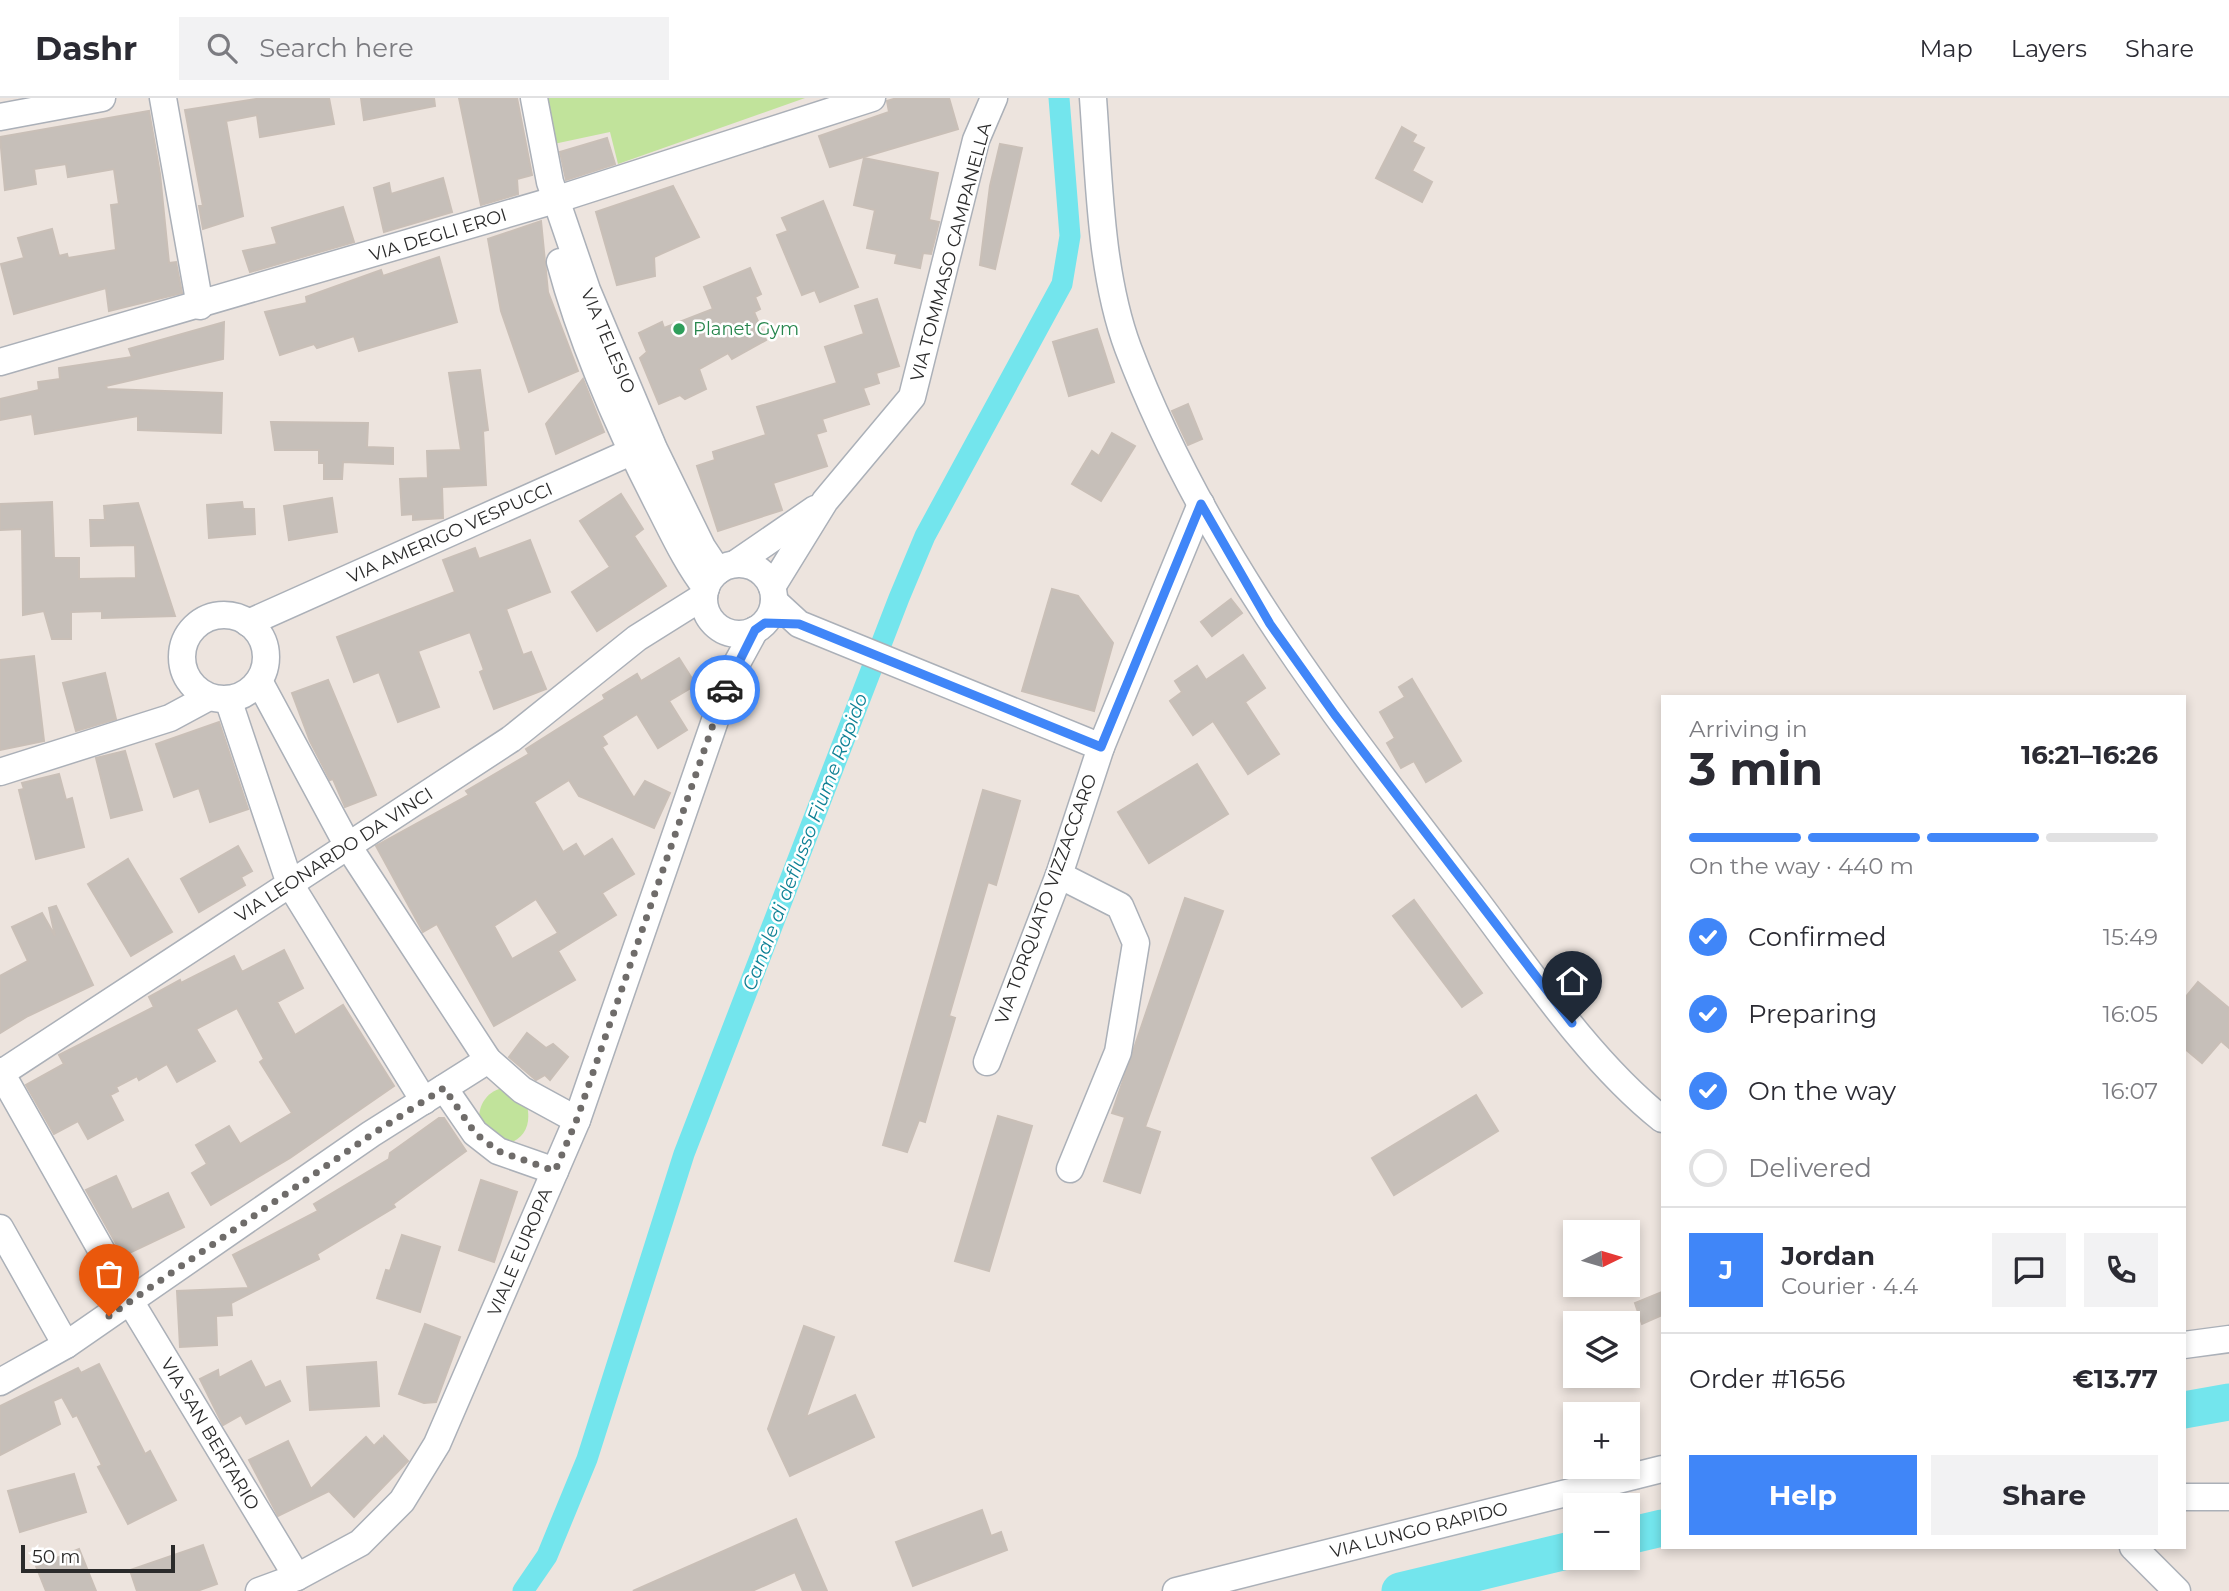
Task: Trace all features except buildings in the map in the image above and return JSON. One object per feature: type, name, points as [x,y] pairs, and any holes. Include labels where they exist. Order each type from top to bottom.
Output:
[{"type":"street","points":[[0,117],[102,98]]},
{"type":"street","points":[[163,98],[200,306]]},
{"type":"street","name":"VIA TELESIO","points":[[534,98],[550,201],[586,290],[641,448],[702,547],[716,580]]},
{"type":"street","name":"VIA DEGLI EROI","points":[[0,362],[200,306],[550,201],[872,98]]},
{"type":"street","name":"VIA TOMMASO CAMPANELLA","points":[[766,610],[825,501],[912,397],[976,140],[994,98]]},
{"type":"street","points":[[1093,98],[1110,272],[1127,345],[1182,472],[1270,624],[1335,715],[1602,1062],[1661,1118]]},
{"type":"street","name":"VIA AMERIGO VESPUCCI","points":[[248,623],[641,448]]},
{"type":"street","name":"VIA TOMMASO CAMPANELLA","points":[[716,580],[825,501]]},
{"type":"street","name":"VIA TORQUATO VIZZACCARO","points":[[987,1062],[1059,875],[1101,747],[1201,504]]},
{"type":"street","points":[[723,630],[705,608],[716,580],[757,569],[766,610]]},
{"type":"street","name":"VIA LEONARDO DA VINCI","points":[[0,1073],[511,739],[716,580]]},
{"type":"street","points":[[766,610],[1101,747]]},
{"type":"street","points":[[657,624],[697,619],[738,634],[766,610]]},
{"type":"street","name":"VIALE EUROPA","points":[[259,1591],[297,1577],[360,1543],[402,1501],[437,1444],[577,1119],[731,674],[766,610]]},
{"type":"street","points":[[0,772],[170,718],[219,698],[250,690],[258,681],[266,656],[257,632],[248,623],[236,617],[211,617],[190,632],[182,657],[189,681],[219,698],[290,884],[434,1094],[498,1151],[555,1171]]},
{"type":"street","name":"VIALE EUROPA","points":[[723,630],[731,674]]},
{"type":"street","points":[[258,681],[348,846],[488,1060],[522,1090],[577,1119]]},
{"type":"street","points":[[1059,875],[1120,906],[1136,943],[1118,1052],[1070,1169]]},
{"type":"street","points":[[0,1382],[66,1345],[488,1060]]},
{"type":"street","name":"VIA SAN BERTARIO","points":[[0,1073],[130,1301],[297,1577]]},
{"type":"street","points":[[0,1228],[66,1345]]},
{"type":"street","points":[[2186,1345],[2229,1339]]},
{"type":"street","name":"VIA LUNGO RAPIDO","points":[[1175,1591],[1661,1469]]},
{"type":"street","points":[[2186,1497],[2229,1497]]},
{"type":"street","points":[[2136,1549],[2177,1591]]},
{"type":"green space","points":[[541,98],[805,98],[618,164],[610,132],[549,145]]},
{"type":"green space","points":[[502,1088],[527,1105],[528,1112],[523,1134],[508,1144],[479,1123],[484,1101],[491,1093]]},
{"type":"waterway","name":"Canale di deflusso Fiume Rapido","points":[[523,1591],[547,1556],[587,1459],[684,1154],[899,598],[925,536],[1062,284],[1070,236],[1059,98]]},
{"type":"waterway","points":[[2186,1410],[2229,1402]]},
{"type":"waterway","points":[[1640,1533],[1661,1528]]},
{"type":"waterway","points":[[1400,1591],[1563,1552]]},
{"type":"way so far","points":[[109,1316],[371,1135],[444,1088],[475,1133],[498,1151],[555,1171],[577,1119],[725,690]]},
{"type":"place","name":"Planet Gym","points":[[679,329]]},
{"type":"route","points":[[725,690],[755,630],[765,623],[799,624],[1101,747],[1201,504],[1270,624],[1335,715],[1572,1023]]}]
